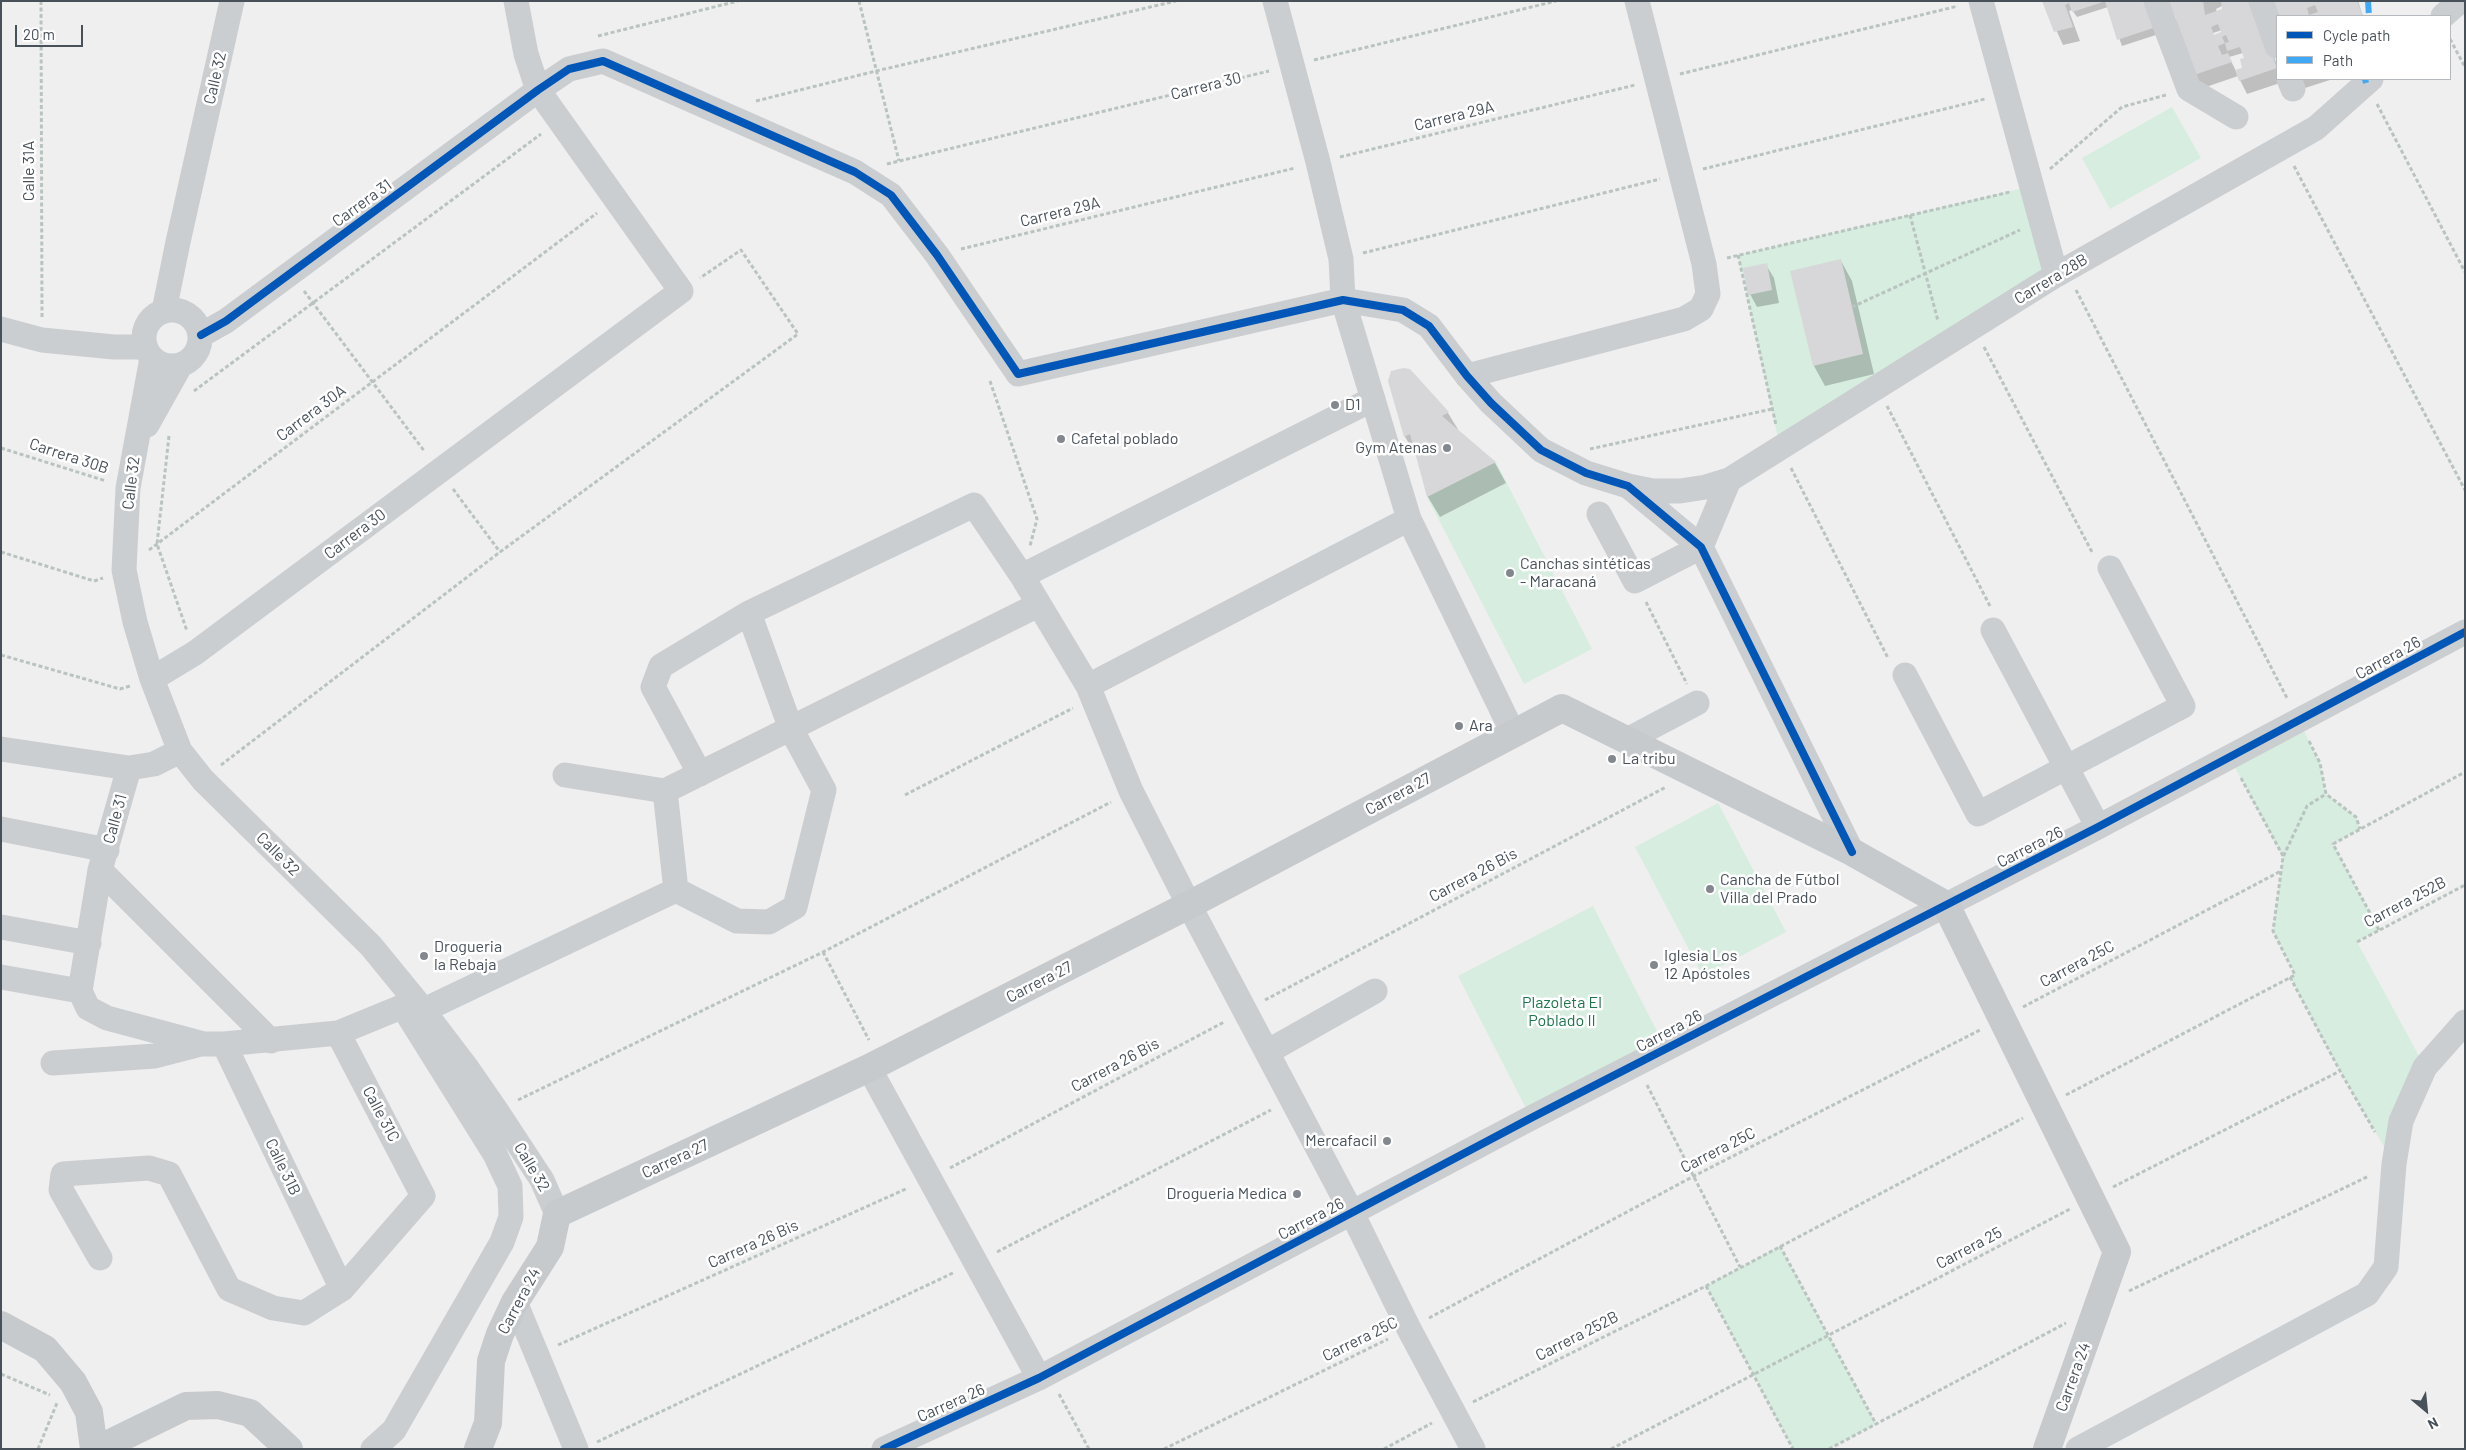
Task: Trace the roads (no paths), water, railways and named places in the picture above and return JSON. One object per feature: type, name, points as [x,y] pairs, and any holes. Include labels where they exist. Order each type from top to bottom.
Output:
[{"type":"main road","name":"Carrera 27","points":[[557,1214],[875,1065],[1189,906],[1562,708],[1627,740]]},
{"type":"main road","points":[[1627,740],[1852,852],[1946,905]]},
{"type":"main road","name":"Carrera 24","points":[[1946,905],[2118,1252],[2047,1449]]},
{"type":"main road","name":"Carrera 24","points":[[478,1449],[488,1424],[491,1361],[500,1334],[515,1302],[550,1247],[557,1214]]},
{"type":"main road","points":[[1,1326],[45,1349],[73,1382],[89,1412],[94,1449]]},
{"type":"main road","points":[[98,1449],[186,1406],[218,1405],[250,1413],[290,1449]]},
{"type":"street","name":"Calle 32","points":[[186,319],[178,242],[232,1]]},
{"type":"street","points":[[516,1],[526,54],[538,90]]},
{"type":"street","points":[[1275,1],[1318,162],[1341,259],[1343,300],[1409,519],[1513,733]]},
{"type":"street","points":[[1467,376],[1684,318],[1701,309],[1708,294],[1704,264],[1637,1]]},
{"type":"street","points":[[2156,1],[2189,89],[2236,117]]},
{"type":"street","points":[[2261,1],[2276,43]]},
{"type":"street","points":[[2444,15],[2460,1]]},
{"type":"street","points":[[1974,2],[2032,185],[2041,221],[2061,272]]},
{"type":"street","name":"Carrera 31","points":[[186,319],[226,321],[249,302],[538,90],[569,69],[603,61],[855,172],[891,196],[938,255],[1018,374],[1343,300]]},
{"type":"street","name":"Carrera 28B","points":[[1343,300],[1403,310],[1429,326],[1467,376],[1491,403],[1541,450],[1586,473],[1628,486],[1653,491],[1680,491],[1706,487],[1729,480],[2061,272],[2316,128],[2369,81]]},
{"type":"street","name":"Carrera 30","points":[[152,679],[194,653],[681,291],[538,90]]},
{"type":"street","points":[[1,329],[42,340],[114,347],[147,347],[170,366],[180,366],[189,362],[196,355],[200,346],[186,319],[151,320],[147,347]]},
{"type":"street","name":"Calle 32","points":[[147,347],[136,445],[128,488],[124,570],[135,622],[152,679],[180,751],[203,780],[371,946],[496,1110],[542,1180],[557,1214]]},
{"type":"street","name":"Calle 32","points":[[136,445],[180,366]]},
{"type":"street","points":[[1022,576],[1373,399]]},
{"type":"street","points":[[1599,514],[1636,581],[1701,547],[1729,480]]},
{"type":"street","points":[[1628,486],[1701,547],[1852,852]]},
{"type":"street","points":[[700,774],[653,687],[661,666],[749,613],[974,506],[1022,576],[1091,692],[1131,792],[1189,906],[1352,1213],[1409,1328],[1473,1449]]},
{"type":"street","points":[[1091,692],[1409,519]]},
{"type":"street","points":[[1898,669],[1978,814],[2182,706],[2104,566]]},
{"type":"street","points":[[565,776],[664,791],[1038,604]]},
{"type":"street","points":[[676,890],[737,921],[769,922],[795,907],[824,790],[791,729],[749,613]]},
{"type":"street","points":[[1994,623],[2098,827]]},
{"type":"street","name":"Carrera 26","points":[[884,1449],[1043,1376],[1636,1064],[2230,758],[2465,632]]},
{"type":"street","points":[[1627,740],[1697,703]]},
{"type":"street","points":[[1,749],[129,768],[154,764],[180,751]]},
{"type":"street","name":"Calle 31","points":[[80,991],[103,860],[129,768]]},
{"type":"street","points":[[664,791],[676,890]]},
{"type":"street","points":[[1,829],[103,860],[271,1041]]},
{"type":"street","points":[[53,1063],[155,1056],[214,1044],[271,1041],[338,1033],[415,1006],[676,890]]},
{"type":"street","points":[[1,927],[89,943]]},
{"type":"street","points":[[1,978],[80,991],[88,1008],[107,1018],[214,1044]]},
{"type":"street","points":[[1266,1052],[1375,991]]},
{"type":"street","points":[[373,1449],[394,1430],[502,1242],[511,1217],[510,1186],[495,1154],[415,1006]]},
{"type":"street","points":[[2078,1449],[2367,1294],[2386,1267],[2394,1164],[2401,1121],[2425,1067],[2465,1022]]},
{"type":"street","name":"Calle 31C","points":[[338,1033],[423,1196],[342,1289]]},
{"type":"street","name":"Calle 31B","points":[[214,1044],[342,1289]]},
{"type":"street","points":[[875,1065],[930,1178],[976,1263],[1043,1376]]},
{"type":"street","points":[[100,1258],[61,1190],[63,1174],[149,1168],[169,1174],[229,1289],[273,1308],[304,1313],[342,1289]]},
{"type":"street","points":[[515,1302],[537,1354],[584,1447]]},
{"type":"place","name":"D1","points":[[1335,405]]},
{"type":"place","name":"Cafetal poblado","points":[[1061,439]]},
{"type":"place","name":"Gym Atenas","points":[[1447,448]]},
{"type":"place","name":"Canchas sintéticas - Maracaná","points":[[1510,573]]},
{"type":"place","name":"Ara","points":[[1459,726]]},
{"type":"place","name":"La tribu","points":[[1612,759]]},
{"type":"place","name":"Cancha de Fútbol Villa del Prado","points":[[1710,889]]},
{"type":"place","name":"Drogueria la Rebaja","points":[[424,956]]},
{"type":"place","name":"Iglesia Los 12 Apóstoles","points":[[1654,965]]},
{"type":"place","name":"Mercafacil","points":[[1387,1141]]},
{"type":"place","name":"Drogueria Medica","points":[[1297,1194]]},
{"type":"park label","name":"Plazoleta El Poblado II","points":[[1562,1012]]}]
